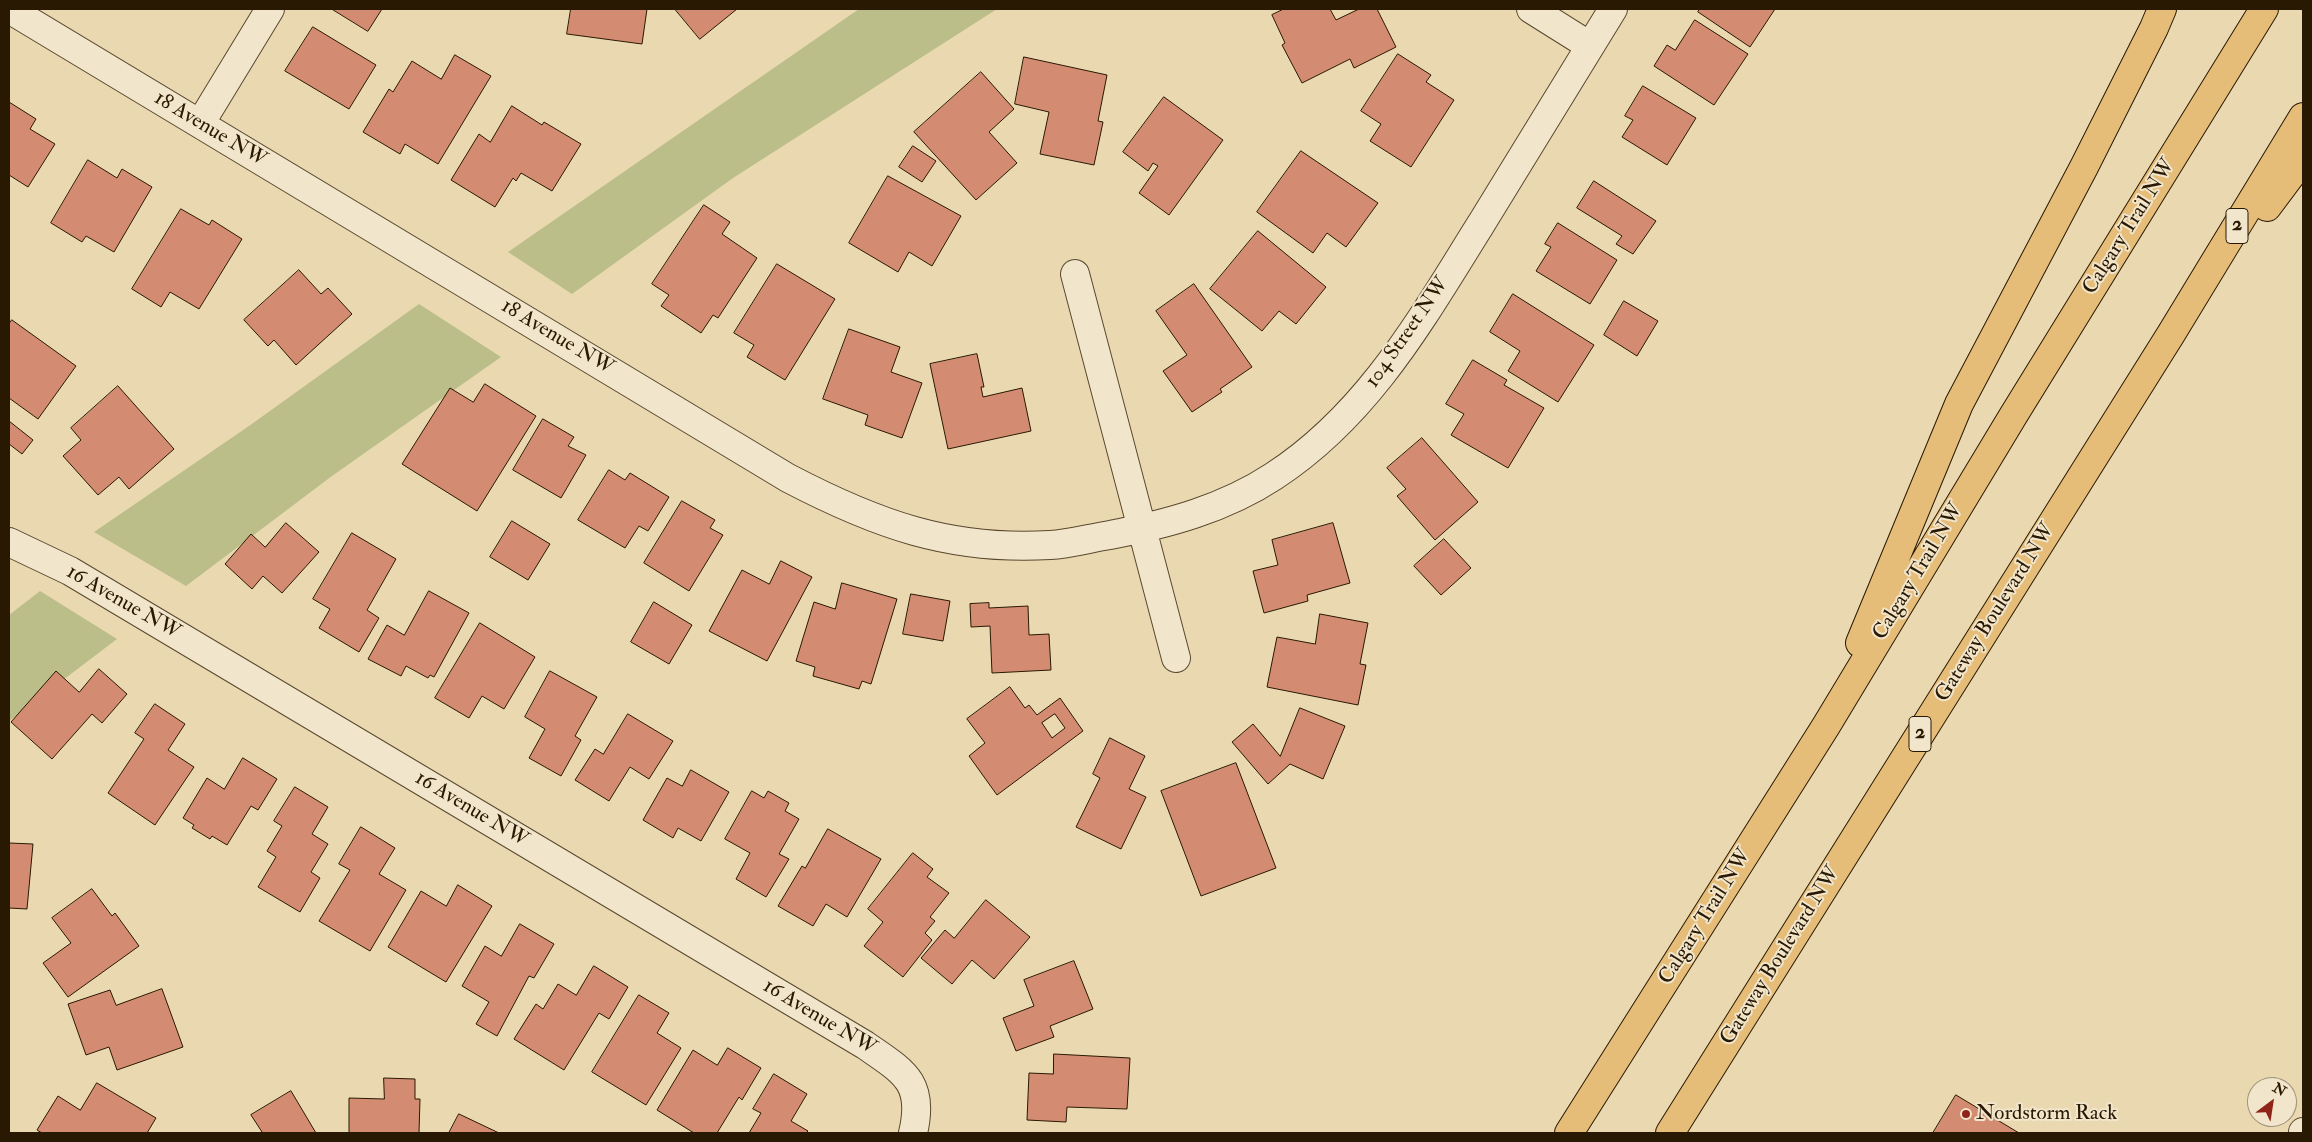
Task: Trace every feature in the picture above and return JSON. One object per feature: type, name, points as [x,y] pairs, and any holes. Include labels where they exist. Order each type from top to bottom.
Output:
[{"type":"highway","points":[[1826,726],[1959,404],[2084,167],[2162,9]]},
{"type":"highway","name":"Calgary Trail NW","points":[[1569,1133],[1826,726],[2013,416],[2264,9]]},
{"type":"highway","name":"Gateway Boulevard NW","points":[[1670,1133],[2171,334],[2303,117]]},
{"type":"highway","points":[[2171,334],[2303,159]]},
{"type":"street","name":"18 Avenue NW","points":[[9,9],[788,478],[825,497],[921,535],[965,542],[1007,546],[1053,545],[1143,528]]},
{"type":"street","points":[[200,124],[270,9]]},
{"type":"street","points":[[1531,9],[1590,46]]},
{"type":"street","name":"104 Street NW","points":[[1143,528],[1201,513],[1240,496],[1275,476],[1350,414],[1379,380],[1425,313],[1613,9]]},
{"type":"street","points":[[1075,274],[1176,658]]},
{"type":"street","name":"16 Avenue NW","points":[[9,542],[70,571],[865,1045],[889,1061],[908,1078],[918,1098],[918,1113],[913,1133]]},
{"type":"green space","points":[[859,9],[997,9],[733,178],[572,294],[508,252]]},
{"type":"green space","points":[[419,304],[501,357],[332,476],[186,586],[94,532],[249,426]]},
{"type":"green space","points":[[40,591],[117,639],[9,721],[9,615]]},
{"type":"building","points":[[332,9],[382,9],[368,31]]},
{"type":"building","points":[[571,9],[647,9],[642,44],[567,34]]},
{"type":"building","points":[[675,9],[737,9],[700,39]]},
{"type":"building","points":[[1284,9],[1330,9],[1336,20],[1359,9],[1377,9],[1396,47],[1354,68],[1350,59],[1302,83],[1282,45],[1285,43],[1272,15]]},
{"type":"building","points":[[1700,9],[1775,9],[1750,47],[1698,12]]},
{"type":"building","points":[[1695,20],[1748,54],[1714,105],[1654,66],[1667,45],[1675,50]]},
{"type":"building","points":[[313,27],[376,65],[349,109],[285,71]]},
{"type":"building","points":[[1398,54],[1431,75],[1426,82],[1454,100],[1411,167],[1370,141],[1381,124],[1361,111]]},
{"type":"building","points":[[455,55],[491,76],[438,164],[405,144],[400,154],[363,132],[389,89],[393,92],[412,61],[441,79]]},
{"type":"building","points":[[1024,57],[1107,75],[1098,121],[1103,122],[1094,165],[1040,154],[1049,112],[1015,104]]},
{"type":"building","points":[[981,72],[1014,109],[989,132],[1017,163],[976,200],[914,132]]},
{"type":"building","points":[[1643,86],[1696,118],[1667,165],[1622,137],[1633,120],[1625,116]]},
{"type":"building","points":[[1164,97],[1223,140],[1169,215],[1139,193],[1158,166],[1153,163],[1148,171],[1123,152]]},
{"type":"building","points":[[9,102],[36,119],[30,129],[55,144],[28,187],[9,175]]},
{"type":"building","points":[[512,106],[542,125],[544,122],[581,144],[552,191],[521,173],[516,181],[513,178],[495,207],[451,180],[479,134],[490,142]]},
{"type":"building","points":[[913,146],[936,161],[922,182],[899,167]]},
{"type":"building","points":[[1301,151],[1378,203],[1346,247],[1327,233],[1313,253],[1257,212]]},
{"type":"building","points":[[88,160],[117,178],[122,169],[152,187],[114,252],[86,236],[82,242],[51,223]]},
{"type":"building","points":[[888,176],[961,216],[932,266],[909,252],[898,272],[849,243]]},
{"type":"building","points":[[1594,181],[1656,221],[1633,254],[1616,244],[1622,236],[1577,208]]},
{"type":"building","points":[[704,205],[730,222],[722,234],[757,258],[718,318],[713,315],[701,333],[661,306],[669,295],[652,284]]},
{"type":"building","points":[[181,209],[209,225],[212,220],[242,239],[199,309],[170,292],[161,307],[132,289]]},
{"type":"building","points":[[1558,223],[1617,260],[1590,304],[1536,271],[1551,247],[1545,244]]},
{"type":"building","points":[[1258,231],[1326,287],[1296,324],[1279,311],[1262,331],[1210,289]]},
{"type":"building","points":[[777,264],[835,299],[785,380],[747,357],[754,345],[734,333]]},
{"type":"building","points":[[299,270],[321,294],[328,288],[352,314],[296,365],[274,340],[268,346],[244,320]]},
{"type":"building","points":[[1194,284],[1252,367],[1220,389],[1222,392],[1192,412],[1163,371],[1187,355],[1156,311]]},
{"type":"building","points":[[1513,294],[1594,345],[1558,402],[1508,371],[1520,351],[1490,332]]},
{"type":"building","points":[[1624,301],[1658,321],[1637,356],[1604,335]]},
{"type":"building","points":[[12,320],[76,366],[38,419],[9,398],[9,324]]},
{"type":"building","points":[[849,329],[900,347],[891,372],[922,383],[902,438],[865,425],[868,415],[823,399]]},
{"type":"building","points":[[977,354],[984,387],[981,387],[983,397],[1022,388],[1031,431],[948,449],[930,364]]},
{"type":"building","points":[[1473,360],[1507,380],[1504,385],[1544,408],[1508,468],[1451,435],[1464,414],[1446,404]]},
{"type":"building","points":[[485,384],[536,416],[477,511],[402,464],[450,388],[473,402]]},
{"type":"building","points":[[118,386],[174,449],[129,489],[119,477],[98,495],[63,456],[81,440],[71,428]]},
{"type":"building","points":[[543,419],[574,437],[568,446],[586,455],[561,498],[513,470]]},
{"type":"building","points":[[9,421],[33,440],[22,454],[9,444]]},
{"type":"building","points":[[1422,438],[1478,502],[1435,540],[1397,496],[1406,489],[1387,468]]},
{"type":"building","points":[[609,470],[625,480],[630,473],[669,497],[648,531],[639,526],[625,548],[578,520]]},
{"type":"building","points":[[682,501],[715,520],[710,528],[723,535],[689,591],[644,563]]},
{"type":"building","points":[[512,521],[550,544],[528,580],[490,557]]},
{"type":"building","points":[[286,523],[319,552],[282,593],[263,576],[252,589],[225,564],[251,534],[265,547]]},
{"type":"building","points":[[1333,523],[1350,583],[1307,595],[1308,601],[1264,613],[1253,571],[1278,565],[1272,540]]},
{"type":"building","points":[[352,533],[396,559],[367,610],[379,618],[359,652],[319,628],[330,609],[313,599]]},
{"type":"building","points":[[1444,539],[1471,568],[1441,595],[1414,566]]},
{"type":"building","points":[[781,561],[812,577],[767,661],[709,631],[742,570],[769,584]]},
{"type":"building","points":[[842,583],[897,599],[871,684],[862,681],[859,689],[813,676],[815,667],[796,661],[814,602],[835,609]]},
{"type":"building","points":[[429,591],[469,613],[434,677],[430,675],[428,678],[406,666],[401,676],[368,659],[387,625],[404,635]]},
{"type":"building","points":[[911,594],[950,601],[943,641],[903,634]]},
{"type":"building","points":[[654,602],[692,625],[669,664],[631,642]]},
{"type":"building","points":[[989,603],[989,608],[1028,606],[1029,635],[1049,634],[1051,670],[992,673],[990,626],[971,627],[970,604]]},
{"type":"building","points":[[1320,614],[1368,623],[1360,664],[1366,665],[1358,705],[1267,687],[1277,637],[1315,644]]},
{"type":"building","points":[[480,623],[535,657],[504,709],[482,696],[469,718],[435,698]]},
{"type":"building","points":[[99,669],[127,694],[102,723],[92,714],[52,759],[11,722],[56,671],[79,692]]},
{"type":"building","points":[[550,671],[597,697],[575,736],[581,740],[561,776],[529,758],[545,729],[525,717]]},
{"type":"building","points":[[1010,687],[1025,708],[1029,705],[1037,715],[1060,698],[1083,731],[997,795],[969,756],[985,743],[967,719]]},
{"type":"building","points":[[155,704],[185,724],[168,750],[194,767],[155,825],[108,793],[144,739],[135,733]]},
{"type":"building","points":[[1300,708],[1345,726],[1323,779],[1290,764],[1268,784],[1232,742],[1253,724],[1280,756]]},
{"type":"building","points":[[628,714],[673,741],[649,779],[630,767],[609,801],[575,780],[595,749],[603,754]]},
{"type":"building","points":[[1055,714],[1065,728],[1052,738],[1042,723]]},
{"type":"building","points":[[1110,738],[1145,756],[1129,789],[1146,797],[1121,849],[1076,827],[1100,778],[1093,774]]},
{"type":"building","points":[[243,758],[277,779],[258,810],[251,806],[227,845],[212,836],[210,839],[192,828],[194,825],[183,818],[207,778],[224,789]]},
{"type":"building","points":[[1236,763],[1276,868],[1201,896],[1161,791]]},
{"type":"building","points":[[691,770],[729,792],[701,841],[678,828],[673,838],[643,820],[667,778],[682,786]]},
{"type":"building","points":[[295,787],[328,807],[312,834],[328,844],[311,872],[320,878],[300,912],[258,887],[276,857],[267,851],[282,826],[274,821]]},
{"type":"building","points":[[752,791],[764,798],[768,791],[789,803],[785,811],[799,819],[779,854],[789,859],[766,897],[736,879],[750,853],[725,839]]},
{"type":"building","points":[[361,827],[395,848],[379,874],[406,890],[370,951],[319,921],[350,870],[339,864]]},
{"type":"building","points":[[828,829],[881,859],[847,917],[826,904],[813,926],[778,906],[802,866],[805,868]]},
{"type":"building","points":[[9,843],[33,844],[27,909],[9,908]]},
{"type":"building","points":[[913,853],[933,869],[927,877],[949,893],[930,917],[935,921],[925,933],[932,940],[903,977],[864,946],[883,922],[868,909]]},
{"type":"building","points":[[458,885],[492,906],[446,982],[388,947],[421,891],[446,906]]},
{"type":"building","points":[[92,889],[112,916],[115,913],[139,946],[68,997],[43,963],[71,943],[52,918]]},
{"type":"building","points":[[986,900],[1030,937],[994,979],[972,960],[952,984],[921,958],[945,930],[954,938]]},
{"type":"building","points":[[520,924],[554,944],[534,978],[529,976],[497,1036],[476,1024],[489,1002],[462,986],[485,946],[501,956]]},
{"type":"building","points":[[1074,961],[1093,1009],[1050,1026],[1054,1037],[1016,1051],[1003,1018],[1034,1006],[1024,980]]},
{"type":"building","points":[[594,966],[628,987],[609,1019],[599,1013],[564,1070],[514,1039],[536,1004],[543,1009],[558,984],[576,995]]},
{"type":"building","points":[[162,989],[183,1047],[117,1070],[109,1047],[86,1055],[68,1004],[110,990],[116,1005]]},
{"type":"building","points":[[639,995],[669,1013],[657,1033],[681,1048],[646,1105],[592,1072]]},
{"type":"building","points":[[728,1048],[761,1068],[742,1100],[739,1097],[717,1133],[694,1133],[657,1110],[693,1050],[717,1065]]},
{"type":"building","points":[[1054,1054],[1130,1058],[1127,1109],[1067,1107],[1066,1122],[1027,1120],[1029,1073],[1053,1074]]},
{"type":"building","points":[[774,1074],[807,1094],[791,1121],[808,1131],[806,1133],[749,1133],[761,1113],[753,1109]]},
{"type":"building","points":[[384,1078],[415,1079],[415,1099],[420,1099],[419,1133],[349,1133],[349,1098],[384,1099]]},
{"type":"building","points":[[97,1083],[156,1118],[147,1133],[42,1133],[37,1130],[58,1096],[80,1110]]},
{"type":"building","points":[[291,1091],[316,1133],[260,1133],[262,1132],[251,1115]]},
{"type":"building","name":"Nordstorm Rack","points":[[1956,1095],[2019,1133],[1933,1133]]},
{"type":"building","points":[[459,1114],[499,1133],[449,1133]]},
{"type":"place","name":"Nordstorm Rack","points":[[1966,1114]]}]
